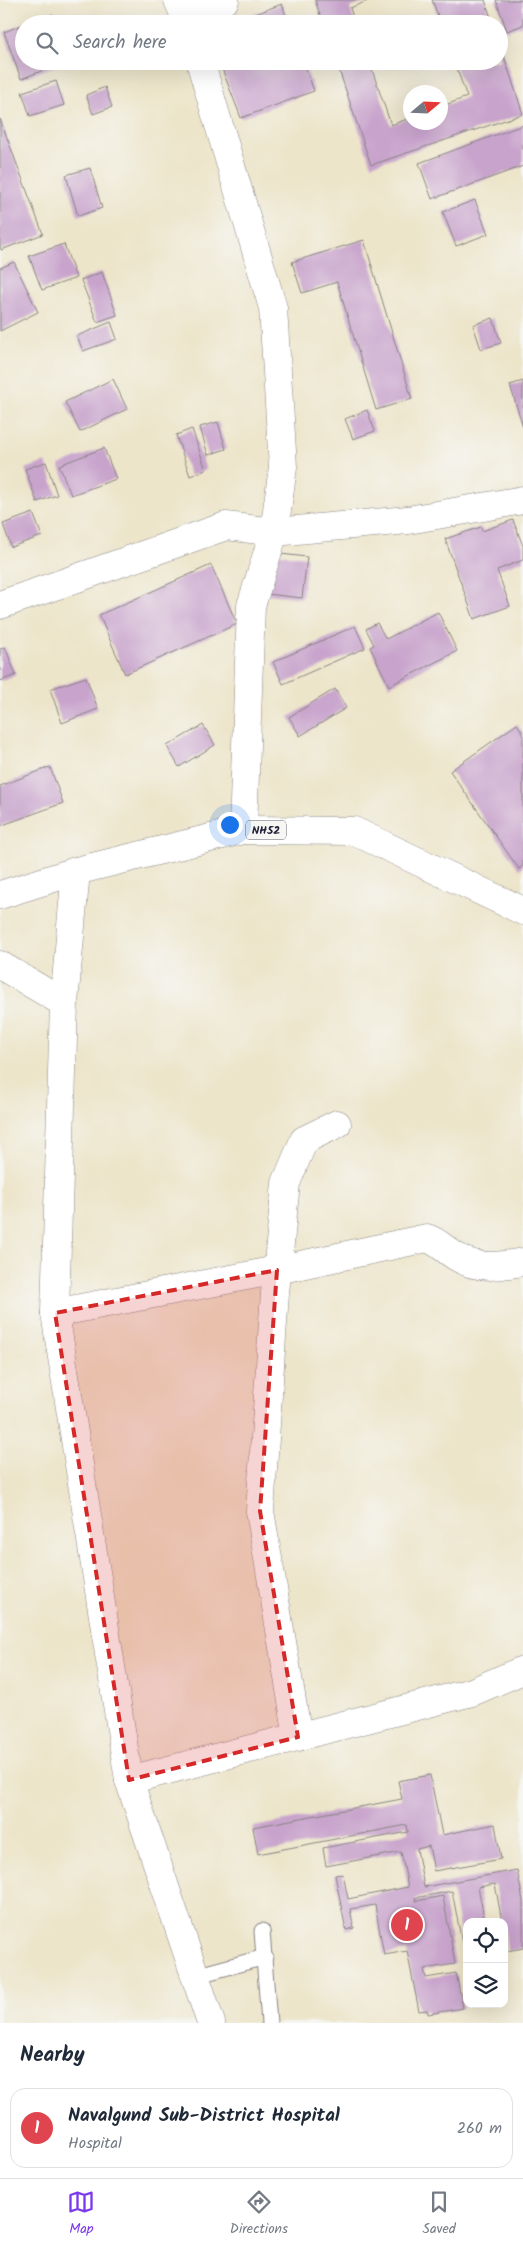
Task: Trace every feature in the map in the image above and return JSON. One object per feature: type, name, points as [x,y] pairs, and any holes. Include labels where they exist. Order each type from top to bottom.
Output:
[{"type":"main road","points":[[184,14],[225,0]]},
{"type":"main road","points":[[203,70],[273,308],[283,467],[274,532],[251,606],[244,830]]},
{"type":"main road","points":[[0,605],[226,526],[274,532],[408,520],[523,500]]},
{"type":"main road","name":"NH52","points":[[0,896],[76,870],[244,830],[354,831],[523,912]]},
{"type":"main road","points":[[76,870],[64,1003],[55,1313],[129,1780],[211,2023]]},
{"type":"main road","points":[[0,964],[64,1003]]},
{"type":"main road","points":[[298,1737],[260,1511],[277,1270],[286,1183],[304,1140],[337,1124]]},
{"type":"main road","points":[[55,1313],[277,1270],[427,1238],[436,1241],[457,1258],[481,1266],[523,1262]]},
{"type":"main road","points":[[129,1780],[472,1692],[523,1670]]},
{"type":"lane","points":[[262,1931],[269,2023]]},
{"type":"lane","points":[[195,1976],[265,1957]]},
{"type":"highlighted area","points":[[277,1270],[260,1511],[298,1737],[129,1780],[55,1313]]},
{"type":"building","points":[[315,0],[370,0],[350,8],[352,15],[320,15]]},
{"type":"building","points":[[432,0],[485,0],[490,15],[438,15]]},
{"type":"building","points":[[496,0],[523,0],[523,25],[508,31],[508,15],[501,15]]},
{"type":"building","points":[[282,4],[286,15],[252,15]]},
{"type":"building","points":[[15,28],[15,62],[4,32]]},
{"type":"building","points":[[508,68],[523,114],[371,165],[339,70],[372,70],[391,125],[403,121],[403,130],[448,130],[448,104],[467,97],[457,70],[508,70]]},
{"type":"building","points":[[18,70],[44,70],[21,79]]},
{"type":"building","points":[[222,70],[306,70],[314,91],[241,118]]},
{"type":"building","points":[[56,81],[64,105],[30,116],[22,92]]},
{"type":"building","points":[[105,87],[112,107],[93,114],[86,95]]},
{"type":"building","points":[[0,119],[43,234],[1,250],[0,246]]},
{"type":"building","points":[[523,125],[523,166],[432,199],[419,163]]},
{"type":"building","points":[[90,168],[102,208],[78,216],[66,175]]},
{"type":"building","points":[[475,200],[488,234],[456,246],[443,212]]},
{"type":"building","points":[[364,240],[412,399],[376,410],[337,282],[302,293],[292,262]]},
{"type":"building","points":[[64,244],[76,278],[42,290],[29,256]]},
{"type":"building","points":[[14,262],[38,312],[0,331],[0,268]]},
{"type":"building","points":[[102,272],[117,315],[97,322],[81,280]]},
{"type":"building","points":[[493,318],[501,343],[481,349],[473,325]]},
{"type":"building","points":[[111,322],[117,339],[83,351],[77,336]]},
{"type":"building","points":[[113,379],[127,409],[80,432],[65,402]]},
{"type":"building","points":[[523,381],[523,427],[510,385]]},
{"type":"building","points":[[367,410],[375,431],[353,439],[345,419]]},
{"type":"building","points":[[218,422],[226,449],[208,455],[200,427]]},
{"type":"building","points":[[192,429],[206,470],[190,476],[176,435]]},
{"type":"building","points":[[104,448],[116,479],[71,495],[59,465]]},
{"type":"building","points":[[46,462],[57,495],[37,502],[25,469]]},
{"type":"building","points":[[33,513],[42,536],[11,547],[3,524]]},
{"type":"building","points":[[513,520],[523,546],[523,560],[497,570],[510,606],[474,619],[445,539],[481,527],[482,531]]},
{"type":"building","points":[[272,553],[307,557],[302,598],[267,594]]},
{"type":"building","points":[[211,565],[237,624],[125,674],[99,615]]},
{"type":"building","points":[[438,612],[457,651],[389,686],[370,647],[374,645],[366,629],[377,623],[386,639]]},
{"type":"building","points":[[355,626],[365,648],[283,684],[273,662]]},
{"type":"building","points":[[5,647],[16,675],[0,681],[0,649]]},
{"type":"building","points":[[86,677],[98,709],[62,723],[50,689]]},
{"type":"building","points":[[335,689],[346,708],[300,736],[289,717]]},
{"type":"building","points":[[517,724],[523,733],[523,866],[519,869],[450,771]]},
{"type":"building","points":[[203,725],[215,745],[179,767],[167,746]]},
{"type":"building","points":[[50,767],[63,803],[0,826],[0,786]]},
{"type":"building","points":[[430,1775],[442,1835],[495,1824],[501,1859],[434,1871],[429,1846],[417,1849],[424,1887],[517,1870],[523,1901],[523,1948],[508,1951],[508,1918],[501,1918],[495,1884],[478,1887],[484,1918],[463,1918],[462,1943],[452,1891],[415,1898],[416,1901],[443,1896],[455,1964],[424,1969],[426,1978],[456,1973],[463,2008],[428,2014],[427,2010],[419,2011],[407,1951],[384,1955],[375,1905],[350,1909],[354,1928],[346,1930],[335,1875],[343,1874],[348,1899],[408,1887],[401,1852],[326,1866],[323,1848],[408,1832],[407,1825],[258,1854],[253,1827],[402,1799],[398,1781]]},
{"type":"place","name":"Navalgund Sub-District Hospital","points":[[407,1925]]}]
